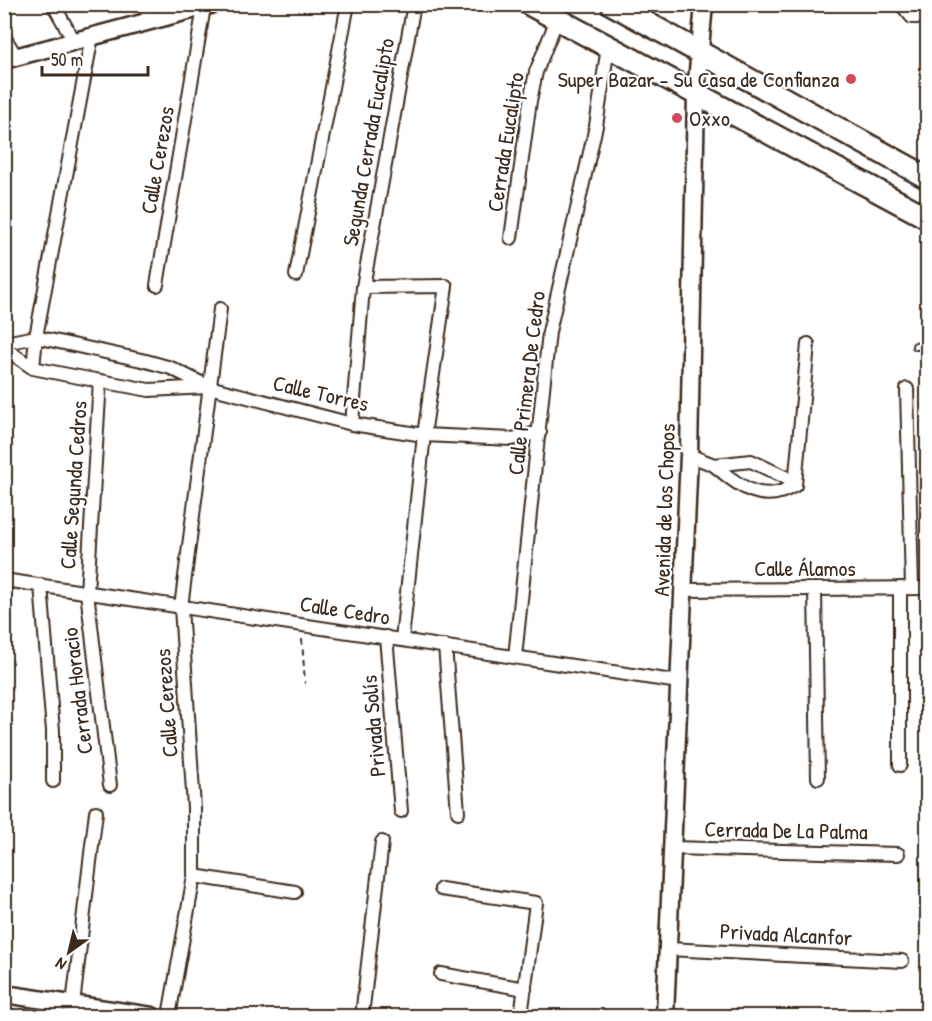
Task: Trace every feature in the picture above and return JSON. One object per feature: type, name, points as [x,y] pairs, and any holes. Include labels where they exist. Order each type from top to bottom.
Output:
[{"type":"highway","points":[[529,4],[927,218]]},
{"type":"highway","points":[[612,4],[700,55],[927,178]]},
{"type":"street","points":[[53,4],[74,41]]},
{"type":"street","points":[[143,4],[152,21]]},
{"type":"street","points":[[296,275],[348,4]]},
{"type":"street","name":"Segunda Cerrada Eucalipto","points":[[352,423],[363,287],[414,4]]},
{"type":"street","name":"Avenida de los Chopos","points":[[665,1017],[689,455],[696,93],[704,4]]},
{"type":"street","points":[[901,4],[912,17],[927,17]]},
{"type":"street","points":[[4,37],[10,58],[209,6]]},
{"type":"street","name":"Calle Cerezos","points":[[157,285],[209,6]]},
{"type":"street","name":"Cerrada Eucalipto","points":[[512,238],[530,101],[536,72],[557,19]]},
{"type":"street","points":[[33,368],[36,337],[92,36]]},
{"type":"street","name":"Calle Primera De Cedro","points":[[516,657],[549,332],[596,126],[608,47]]},
{"type":"street","points":[[898,162],[927,163]]},
{"type":"street","points":[[363,287],[446,286],[424,435],[402,639]]},
{"type":"street","name":"Calle Cerezos","points":[[170,1017],[194,876],[194,807],[181,607],[220,309]]},
{"type":"street","name":"Calle Torres","points":[[4,343],[36,337],[146,361],[171,368],[209,387],[352,423],[424,435],[512,439],[540,432]]},
{"type":"street","points":[[795,485],[808,344]]},
{"type":"street","name":"Calle Torres","points":[[4,348],[33,368],[100,381],[149,390],[209,387]]},
{"type":"street","name":"Calle Segunda Cedros","points":[[87,592],[100,381]]},
{"type":"street","points":[[900,765],[906,588],[907,388]]},
{"type":"street","points":[[689,455],[714,465],[748,490],[768,495],[783,493],[795,485]]},
{"type":"street","points":[[714,465],[751,461],[787,478],[795,485]]},
{"type":"street","name":"Calle Cedro","points":[[4,580],[679,682]]},
{"type":"street","points":[[41,585],[53,731],[53,781]]},
{"type":"street","name":"Calle Álamos","points":[[683,590],[927,588]]},
{"type":"street","points":[[815,589],[818,778]]},
{"type":"street","name":"Cerrada Horacio","points":[[87,592],[110,785]]},
{"type":"street","name":"Privada Solís","points":[[386,637],[401,811]]},
{"type":"street","points":[[445,646],[458,812]]},
{"type":"street","points":[[62,1008],[96,812]]},
{"type":"street","points":[[362,1017],[381,842]]},
{"type":"street","name":"Cerrada De La Palma","points":[[672,848],[898,854]]},
{"type":"street","points":[[194,876],[294,892]]},
{"type":"street","points":[[441,889],[536,903],[521,1017]]},
{"type":"street","name":"Privada Alcanfor","points":[[668,950],[902,961]]},
{"type":"street","points":[[441,974],[525,989]]},
{"type":"street","points":[[4,994],[62,1008],[146,1016]]},
{"type":"lane","points":[[916,346],[927,344]]},
{"type":"path","points":[[301,624],[305,684]]},
{"type":"place","name":"Super Bazar - Su Casa de Confianza","points":[[851,79]]},
{"type":"place","name":"Oxxo","points":[[677,118]]}]
